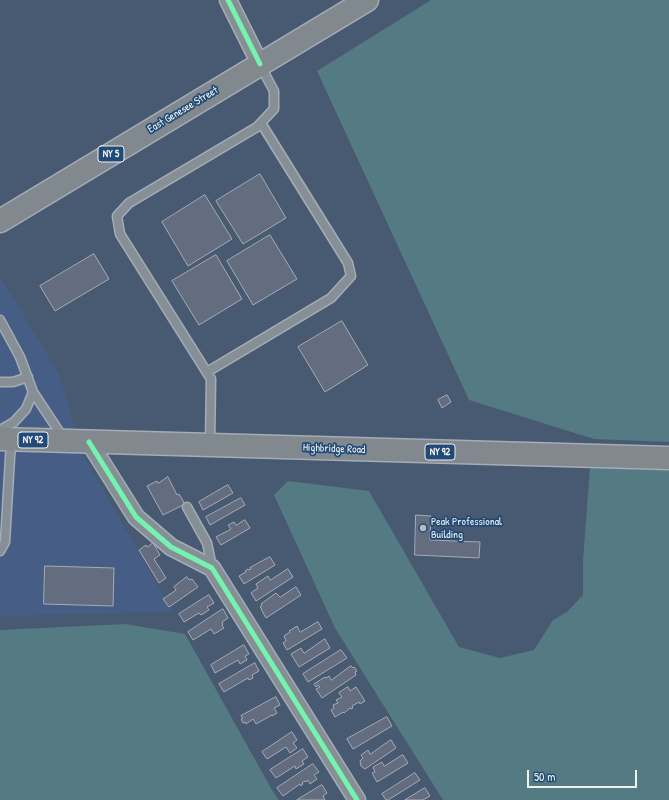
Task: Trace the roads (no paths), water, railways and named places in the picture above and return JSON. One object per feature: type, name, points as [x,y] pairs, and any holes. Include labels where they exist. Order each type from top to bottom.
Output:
[{"type":"main road","name":"East Genesee Street","points":[[0,221],[366,0]]},
{"type":"main road","name":"Highbridge Road","points":[[4,436],[89,442],[669,458]]},
{"type":"street","points":[[228,0],[260,64]]},
{"type":"street","points":[[89,442],[136,517],[171,547],[212,568],[358,800]]},
{"type":"lane","points":[[210,446],[211,379],[120,234],[117,216],[129,203],[257,127],[261,123],[274,109],[274,91],[260,64]]},
{"type":"lane","points":[[207,372],[331,298],[351,276],[348,263],[261,123]]},
{"type":"lane","points":[[0,320],[20,357],[34,392],[66,441]]},
{"type":"lane","points":[[0,382],[13,382],[28,377]]},
{"type":"lane","points":[[0,551],[5,542],[4,436],[26,409],[34,392]]},
{"type":"lane","points":[[187,508],[207,543],[212,568]]},
{"type":"place","name":"Peak Professional Building","points":[[423,528]]}]
